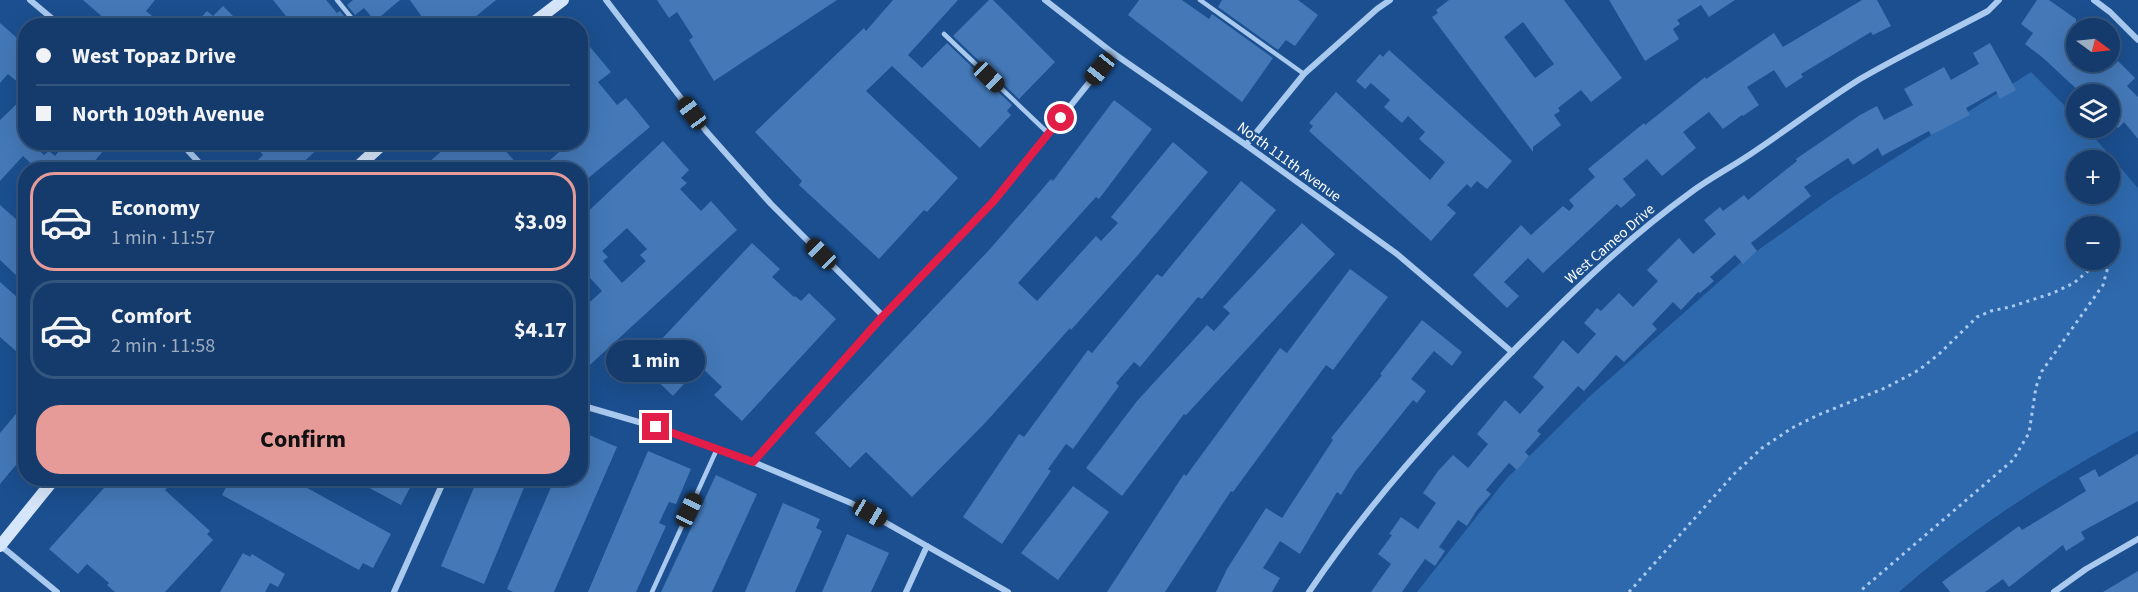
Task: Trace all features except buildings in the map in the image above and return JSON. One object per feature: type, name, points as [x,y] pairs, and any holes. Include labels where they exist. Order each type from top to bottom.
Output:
[{"type":"street","points":[[30,0],[51,18]]},
{"type":"street","points":[[539,18],[563,0]]},
{"type":"street","points":[[606,0],[706,132],[771,204],[883,316]]},
{"type":"street","name":"North 111th Avenue","points":[[1045,0],[1113,53],[1397,254],[1512,352]]},
{"type":"street","points":[[1246,145],[1304,74],[1390,0]]},
{"type":"street","name":"West Cameo Drive","points":[[1309,592],[1334,554],[1395,477],[1454,411],[1562,301],[1620,248],[1691,192],[1860,79],[1988,11],[1999,0]]},
{"type":"street","points":[[2094,0],[2110,12],[2138,40]]},
{"type":"street","points":[[753,462],[883,316],[993,202],[1113,53]]},
{"type":"street","points":[[187,150],[199,162]]},
{"type":"street","points":[[363,162],[376,150]]},
{"type":"street","points":[[588,407],[656,427],[753,462],[851,503],[1008,592]]},
{"type":"street","points":[[48,486],[0,545],[57,592]]},
{"type":"street","points":[[394,592],[441,486]]},
{"type":"street","points":[[2054,592],[2086,569],[2138,539]]},
{"type":"street","points":[[906,592],[927,546]]},
{"type":"lane","points":[[337,0],[352,18]]},
{"type":"lane","points":[[1200,0],[1304,74]]},
{"type":"lane","points":[[944,34],[1048,134]]},
{"type":"lane","points":[[652,592],[717,449]]},
{"type":"path","points":[[1629,592],[1734,474],[1762,448],[1792,428],[1885,388],[1918,370],[1939,354],[1977,317],[2053,293],[2074,283],[2097,263],[2104,262],[2108,267],[2103,285],[2042,371],[2036,387],[2029,433],[2013,460],[1859,592]]},
{"type":"shaded area","points":[[2031,72],[2066,107],[2066,138],[2095,138],[2105,150],[2066,150],[2066,204],[2120,204],[2120,167],[2138,188],[2138,431],[2075,466],[1984,525],[1899,592],[1417,592],[1507,478],[1589,397],[1740,263],[1833,197]]},
{"type":"route","points":[[656,427],[753,462],[883,316],[993,202],[1061,118]]}]
